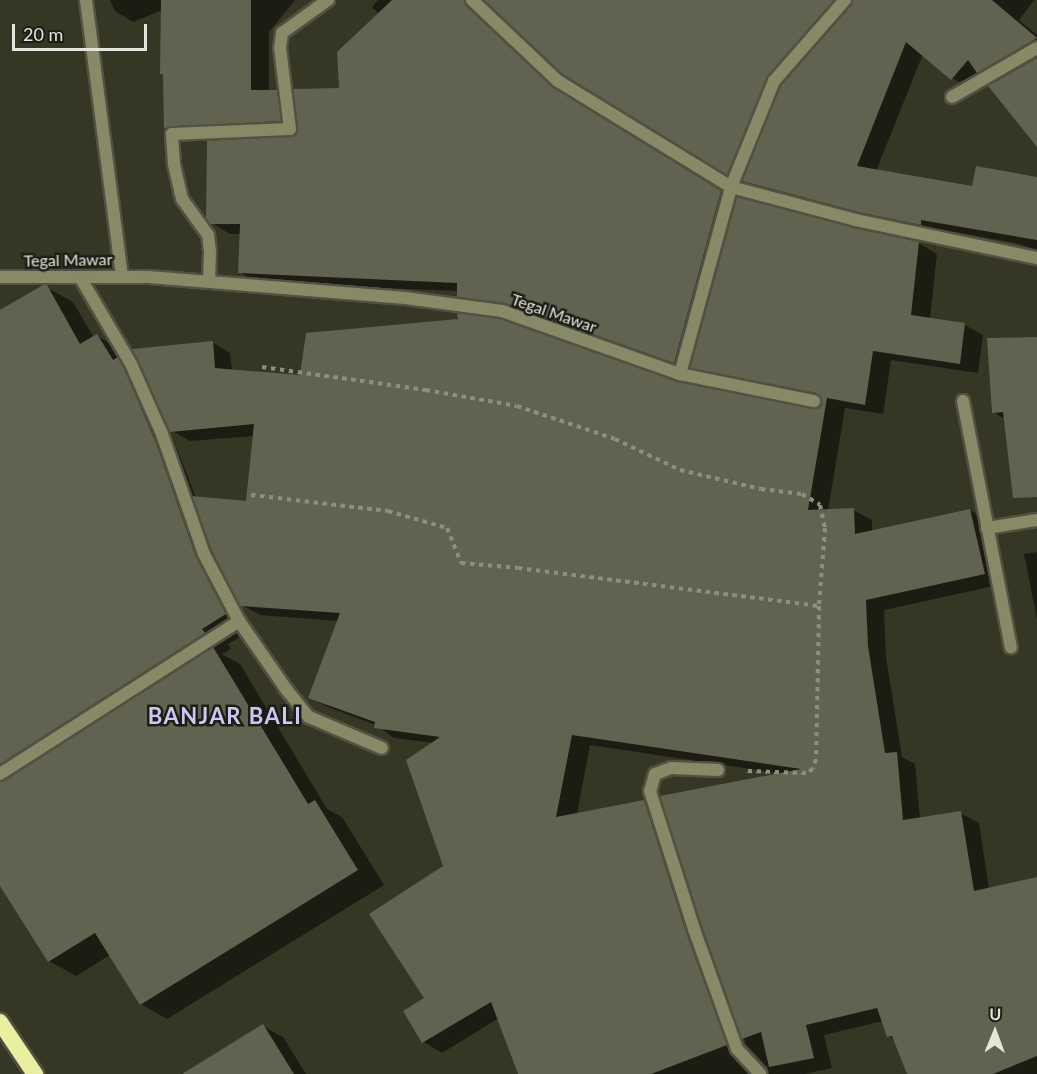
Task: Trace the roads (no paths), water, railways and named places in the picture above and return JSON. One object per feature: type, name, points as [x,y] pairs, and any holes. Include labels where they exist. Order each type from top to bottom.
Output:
[{"type":"highway","points":[[0,1022],[35,1074]]},
{"type":"street","points":[[86,0],[122,276]]},
{"type":"street","points":[[209,281],[208,235],[182,199],[174,164],[172,134],[290,129],[280,58],[282,33],[328,0]]},
{"type":"street","points":[[472,0],[558,81],[731,187],[856,220],[1037,258]]},
{"type":"street","points":[[680,374],[731,187],[774,81],[844,0]]},
{"type":"street","points":[[952,97],[1037,48]]},
{"type":"street","name":"Tegal Mawar","points":[[0,277],[122,276],[209,281],[405,298],[502,311],[680,374],[814,401]]},
{"type":"street","points":[[80,277],[131,364],[162,434],[204,554],[239,621],[286,689],[309,717],[382,748]]},
{"type":"street","points":[[963,401],[1011,647]]},
{"type":"street","points":[[987,528],[1037,520]]},
{"type":"street","points":[[0,774],[239,621]]},
{"type":"street","points":[[718,770],[671,768],[655,774],[650,791],[694,929],[737,1049],[760,1074]]},
{"type":"district","name":"BANJAR BALI","points":[[225,716]]}]
